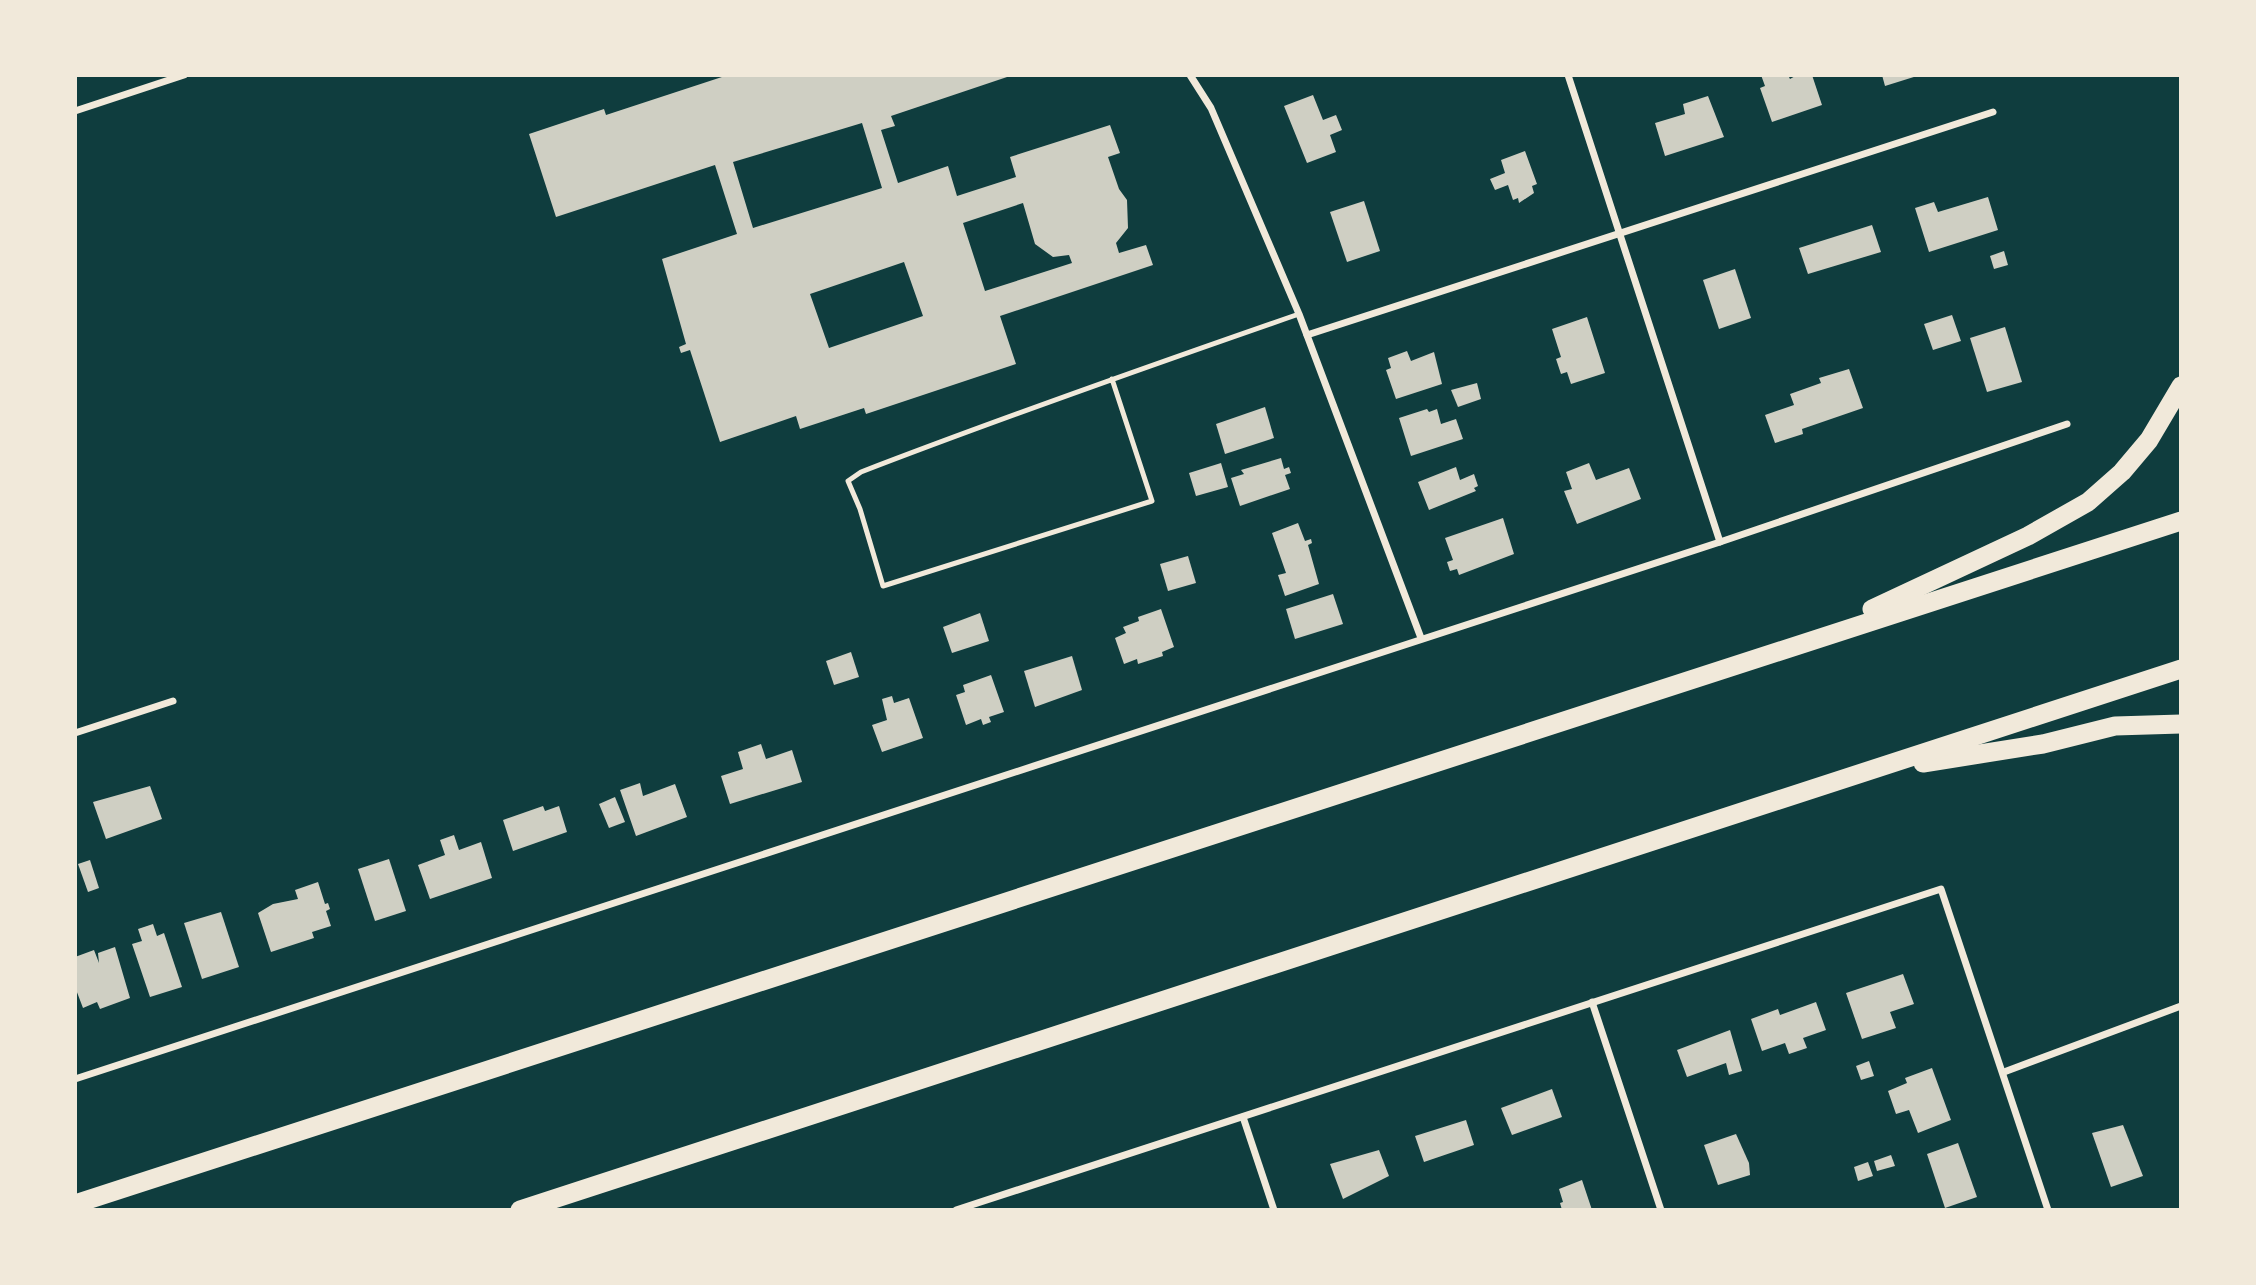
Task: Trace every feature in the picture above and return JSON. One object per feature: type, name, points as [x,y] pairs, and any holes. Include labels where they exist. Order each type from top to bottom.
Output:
[{"type":"highway","points":[[1814,638],[1981,555],[2028,536],[2088,502],[2122,472],[2149,440],[2181,386]]},
{"type":"highway","points":[[75,1204],[2181,521]]},
{"type":"highway","points":[[520,1210],[2181,669]]},
{"type":"highway","points":[[1859,773],[2043,744],[2115,726],[2181,724]]},
{"type":"street","points":[[75,111],[184,75]]},
{"type":"street","points":[[1190,75],[1211,108],[1307,335],[1421,638]]},
{"type":"street","points":[[1568,75],[1720,542]]},
{"type":"street","points":[[1307,335],[1993,112]]},
{"type":"street","points":[[75,1079],[1720,542],[2067,424]]},
{"type":"street","points":[[75,733],[173,701]]},
{"type":"street","points":[[956,1210],[1941,890],[2048,1210]]},
{"type":"street","points":[[1592,1002],[1661,1210]]},
{"type":"street","points":[[2004,1072],[2181,1006]]},
{"type":"street","points":[[1243,1117],[1274,1210]]},
{"type":"lane","points":[[1112,379],[1152,501],[883,586],[860,509],[848,481],[861,472],[1112,379],[1298,314]]},
{"type":"building","points":[[728,75],[1013,75],[891,116],[895,126],[881,130],[898,183],[948,166],[957,196],[1016,177],[1010,157],[1110,125],[1120,153],[1108,157],[1119,189],[1127,200],[1128,228],[1116,243],[1119,253],[1146,245],[1153,265],[1000,316],[1016,364],[866,414],[864,408],[800,429],[796,416],[720,442],[690,350],[681,353],[679,347],[686,344],[662,259],[737,234],[715,165],[556,217],[529,134],[604,109],[606,115]],"holes":[[[862,123],[882,188],[753,228],[733,162]],[[1023,203],[1035,244],[1053,257],[1069,255],[1072,263],[985,291],[963,223]],[[904,262],[923,316],[829,348],[810,294]]]},
{"type":"building","points":[[1761,75],[1788,75],[1790,79],[1797,75],[1812,75],[1822,105],[1772,122],[1760,88],[1765,86]]},
{"type":"building","points":[[1882,75],[1917,75],[1917,76],[1885,86]]},
{"type":"building","points":[[1313,95],[1323,120],[1336,115],[1342,130],[1330,135],[1336,152],[1307,163],[1284,106]]},
{"type":"building","points":[[1708,96],[1724,137],[1665,156],[1655,123],[1685,114],[1683,104]]},
{"type":"building","points":[[1525,151],[1537,184],[1532,186],[1534,193],[1519,203],[1518,198],[1513,200],[1508,185],[1495,190],[1490,179],[1505,173],[1501,160]]},
{"type":"building","points":[[1988,197],[1998,230],[1929,252],[1915,208],[1934,202],[1938,212]]},
{"type":"building","points":[[1364,201],[1380,251],[1347,262],[1330,212]]},
{"type":"building","points":[[1872,225],[1881,252],[1808,274],[1799,248]]},
{"type":"building","points":[[2004,251],[2008,265],[1994,269],[1990,256]]},
{"type":"building","points":[[1735,269],[1751,318],[1719,329],[1703,280]]},
{"type":"building","points":[[1952,315],[1961,341],[1933,350],[1924,324]]},
{"type":"building","points":[[1587,317],[1605,373],[1571,384],[1567,372],[1561,374],[1556,359],[1561,357],[1552,329]]},
{"type":"building","points":[[2005,327],[2022,382],[1987,392],[1970,338]]},
{"type":"building","points":[[1407,351],[1411,361],[1434,352],[1442,384],[1396,399],[1386,370],[1391,368],[1388,358]]},
{"type":"building","points":[[1849,369],[1863,408],[1802,429],[1803,434],[1775,443],[1765,415],[1794,405],[1790,394],[1821,383],[1819,378]]},
{"type":"building","points":[[1477,383],[1481,399],[1458,407],[1451,390]]},
{"type":"building","points":[[1265,407],[1274,438],[1225,454],[1216,424]]},
{"type":"building","points":[[1427,409],[1429,412],[1437,409],[1441,424],[1456,419],[1463,439],[1411,456],[1399,418]]},
{"type":"building","points":[[1281,458],[1284,469],[1289,467],[1291,473],[1285,475],[1290,489],[1240,506],[1231,478],[1244,474],[1241,470]]},
{"type":"building","points":[[1221,463],[1228,487],[1196,496],[1189,473]]},
{"type":"building","points":[[1589,463],[1596,480],[1629,468],[1641,499],[1577,524],[1564,491],[1572,489],[1566,472]]},
{"type":"building","points":[[1456,467],[1460,480],[1474,474],[1478,486],[1474,488],[1476,491],[1429,510],[1418,482]]},
{"type":"building","points":[[1503,518],[1514,554],[1459,575],[1457,569],[1450,571],[1447,562],[1453,560],[1445,538]]},
{"type":"building","points":[[1298,523],[1305,541],[1311,539],[1312,543],[1308,545],[1319,584],[1285,596],[1278,575],[1286,573],[1272,533]]},
{"type":"building","points":[[1188,556],[1196,583],[1168,591],[1160,564]]},
{"type":"building","points":[[1333,594],[1343,624],[1295,639],[1286,609]]},
{"type":"building","points":[[1161,609],[1174,647],[1162,652],[1163,656],[1138,664],[1137,659],[1124,664],[1115,638],[1126,633],[1123,627],[1139,621],[1138,617]]},
{"type":"building","points":[[980,613],[989,641],[952,653],[943,627]]},
{"type":"building","points":[[851,652],[859,677],[834,685],[826,661]]},
{"type":"building","points":[[1072,656],[1082,690],[1035,707],[1024,671]]},
{"type":"building","points":[[991,675],[1004,712],[989,717],[991,722],[983,725],[981,719],[966,725],[956,695],[965,692],[963,685]]},
{"type":"building","points":[[892,696],[894,703],[909,698],[923,738],[882,752],[872,725],[887,720],[882,699]]},
{"type":"building","points":[[761,744],[766,759],[792,750],[802,782],[730,804],[721,776],[743,769],[738,752]]},
{"type":"building","points":[[640,783],[643,796],[675,784],[687,817],[636,836],[620,790]]},
{"type":"building","points":[[150,786],[162,819],[106,839],[93,802]]},
{"type":"building","points":[[615,797],[625,822],[609,828],[599,804]]},
{"type":"building","points":[[543,806],[545,811],[559,806],[567,832],[513,851],[503,820]]},
{"type":"building","points":[[454,835],[459,850],[481,842],[492,878],[430,899],[418,865],[445,855],[440,840]]},
{"type":"building","points":[[389,859],[406,911],[375,921],[358,869]]},
{"type":"building","points":[[90,860],[99,888],[88,892],[78,864]]},
{"type":"building","points":[[318,882],[325,904],[328,903],[330,909],[326,911],[331,926],[312,932],[314,938],[271,952],[258,913],[273,904],[298,899],[295,890]]},
{"type":"building","points":[[221,912],[239,967],[202,979],[184,923]]},
{"type":"building","points":[[153,924],[157,936],[164,933],[182,987],[150,997],[132,944],[142,941],[138,929]]},
{"type":"building","points":[[115,947],[130,998],[100,1009],[97,1002],[83,1008],[75,987],[75,957],[94,950],[99,963],[98,953]]},
{"type":"building","points":[[1903,974],[1914,1004],[1890,1012],[1896,1028],[1862,1039],[1846,993]]},
{"type":"building","points":[[1816,1002],[1826,1030],[1803,1038],[1807,1048],[1789,1054],[1785,1043],[1762,1051],[1751,1019],[1778,1009],[1780,1015]]},
{"type":"building","points":[[1730,1030],[1742,1071],[1729,1075],[1726,1063],[1687,1077],[1677,1050]]},
{"type":"building","points":[[1869,1061],[1874,1076],[1861,1080],[1856,1066]]},
{"type":"building","points":[[1932,1068],[1951,1120],[1918,1133],[1909,1110],[1896,1114],[1888,1091],[1907,1083],[1905,1078]]},
{"type":"building","points":[[1552,1089],[1562,1117],[1512,1135],[1501,1108]]},
{"type":"building","points":[[1466,1120],[1474,1145],[1424,1162],[1415,1136]]},
{"type":"building","points":[[2123,1125],[2143,1176],[2111,1187],[2092,1133]]},
{"type":"building","points":[[1736,1134],[1749,1163],[1750,1175],[1718,1185],[1704,1145]]},
{"type":"building","points":[[1958,1143],[1977,1197],[1945,1208],[1927,1154]]},
{"type":"building","points":[[1379,1150],[1389,1176],[1343,1199],[1330,1164]]},
{"type":"building","points":[[1891,1155],[1895,1166],[1877,1171],[1874,1161]]},
{"type":"building","points":[[1868,1162],[1873,1176],[1858,1181],[1854,1167]]},
{"type":"building","points":[[1582,1180],[1592,1210],[1562,1210],[1560,1203],[1563,1202],[1559,1189]]}]
